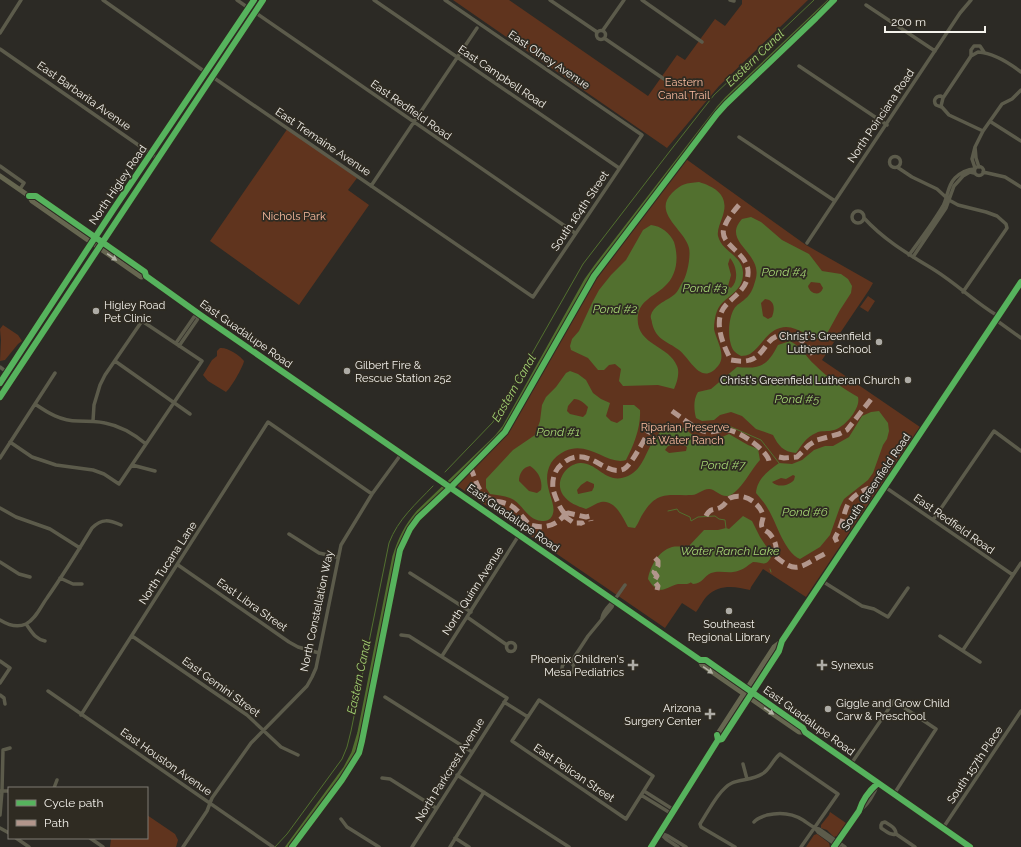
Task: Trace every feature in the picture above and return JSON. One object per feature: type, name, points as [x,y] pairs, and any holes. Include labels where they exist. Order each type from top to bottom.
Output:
[{"type":"main road","name":"North Higley Road","points":[[0,384],[95,237],[254,0]]},
{"type":"main road","name":"North Higley Road","points":[[0,397],[263,0]]},
{"type":"main road","name":"East Guadalupe Road","points":[[0,176],[29,196],[32,201],[141,277],[146,276]]},
{"type":"main road","name":"East Guadalupe Road","points":[[29,196],[36,196],[145,272],[146,276],[199,314],[700,660],[702,666],[803,728],[805,732],[970,847]]},
{"type":"main road","name":"South Greenfield Road","points":[[718,740],[717,735],[774,647],[782,641],[1021,282]]},
{"type":"main road","points":[[38,325],[44,329]]},
{"type":"main road","points":[[651,847],[718,740],[722,739],[776,656],[776,650],[782,641]]},
{"type":"street","points":[[0,33],[21,0]]},
{"type":"street","name":"East Tremaine Avenue","points":[[103,0],[212,77],[533,297]]},
{"type":"street","name":"East Redfield Road","points":[[237,0],[575,233]]},
{"type":"street","name":"East Campbell Road","points":[[374,0],[620,168]]},
{"type":"street","name":"East Olney Avenue","points":[[445,0],[642,134]]},
{"type":"street","points":[[550,0],[597,32],[596,35],[599,39],[604,38],[664,79]]},
{"type":"street","points":[[597,32],[599,30],[603,30],[624,0]]},
{"type":"street","points":[[642,0],[702,42]]},
{"type":"street","name":"North Poinciana Road","points":[[807,243],[887,125],[960,12],[971,0]]},
{"type":"street","points":[[866,4],[935,50]]},
{"type":"street","points":[[371,186],[477,28]]},
{"type":"street","points":[[603,30],[605,34],[604,38]]},
{"type":"street","points":[[971,56],[971,50],[974,46],[980,46],[984,52]]},
{"type":"street","name":"East Barbarita Avenue","points":[[0,48],[157,158]]},
{"type":"street","points":[[941,107],[943,98],[971,56],[978,52],[984,52],[1006,61],[1021,72]]},
{"type":"street","points":[[799,66],[887,125]]},
{"type":"street","points":[[983,172],[982,175],[976,175],[977,162],[975,147],[983,131],[991,122],[1002,104],[1012,99],[1021,90]]},
{"type":"street","points":[[943,98],[941,96],[935,98],[934,101],[936,105],[941,107],[949,115],[983,131]]},
{"type":"street","points":[[991,122],[1021,141]]},
{"type":"street","name":"South 164th Street","points":[[533,297],[642,134]]},
{"type":"street","points":[[739,137],[835,201]]},
{"type":"street","name":"East Guadalupe Road","points":[[0,166],[24,183],[20,189]]},
{"type":"street","points":[[897,167],[912,177],[937,189],[958,205],[997,216],[1006,224],[1007,228],[963,292]]},
{"type":"street","points":[[911,256],[946,208],[948,198],[958,180],[970,172],[976,169],[982,169],[983,172],[1005,177],[1021,187]]},
{"type":"street","points":[[864,218],[882,237],[936,272],[1021,338]]},
{"type":"street","points":[[177,344],[199,314]]},
{"type":"street","points":[[10,442],[32,457],[56,465],[94,470],[104,474],[119,484],[202,362],[142,321],[100,385],[94,406],[93,421]]},
{"type":"street","points":[[115,361],[190,414]]},
{"type":"street","points":[[0,367],[13,377]]},
{"type":"street","points":[[0,458],[55,373]]},
{"type":"street","points":[[35,404],[66,420],[93,421],[123,428],[146,444]]},
{"type":"street","name":"North Tucana Lane","points":[[81,714],[178,565],[268,422],[372,494]]},
{"type":"street","points":[[933,520],[994,431],[1021,451]]},
{"type":"street","name":"North Constellation Way","points":[[183,847],[207,811],[212,798],[251,743],[307,686],[312,677],[319,653],[340,545],[372,494],[402,453]]},
{"type":"street","points":[[132,464],[155,470]]},
{"type":"street","name":"East Redfield Road","points":[[885,487],[1013,575]]},
{"type":"street","points":[[0,508],[16,517],[50,529],[80,548]]},
{"type":"street","points":[[0,620],[9,625],[15,626],[26,624],[34,618],[92,528],[97,523],[108,520],[121,525]]},
{"type":"street","points":[[289,534],[320,553],[337,557]]},
{"type":"street","name":"North Quinn Avenue","points":[[442,656],[519,535]]},
{"type":"street","points":[[0,562],[19,574],[30,577]]},
{"type":"street","points":[[963,650],[1021,563]]},
{"type":"street","name":"East Libra Street","points":[[178,565],[289,642],[319,653]]},
{"type":"street","points":[[410,573],[471,612]]},
{"type":"street","points":[[60,578],[73,584],[82,584]]},
{"type":"street","points":[[822,581],[862,606],[874,609],[888,618],[908,588]]},
{"type":"street","points":[[572,662],[588,636],[602,618],[602,614],[625,585]]},
{"type":"street","points":[[467,617],[507,645]]},
{"type":"street","points":[[26,624],[35,637],[39,640],[45,641]]},
{"type":"street","points":[[401,635],[409,636],[442,656],[506,698],[504,702],[528,717],[539,700],[653,776],[643,793],[673,812]]},
{"type":"street","name":"East Gemini Street","points":[[132,636],[247,715],[281,747],[298,755]]},
{"type":"street","points":[[940,636],[980,662]]},
{"type":"street","points":[[0,660],[10,668],[0,683]]},
{"type":"street","name":"East Houston Avenue","points":[[48,691],[273,847]]},
{"type":"street","points":[[0,695],[4,698],[5,704]]},
{"type":"street","points":[[386,697],[472,752]]},
{"type":"street","points":[[852,764],[894,701],[936,729],[894,794]]},
{"type":"street","name":"North Parkcrest Avenue","points":[[412,847],[504,702]]},
{"type":"street","name":"South 157th Place","points":[[943,828],[1021,711]]},
{"type":"street","name":"East Pelican Street","points":[[528,717],[512,741],[626,819],[643,793]]},
{"type":"street","points":[[0,815],[3,750],[10,748]]},
{"type":"street","points":[[735,847],[722,841],[700,826],[723,789],[732,783],[756,777],[764,773],[780,754],[838,794],[801,847]]},
{"type":"street","points":[[742,764],[747,779]]},
{"type":"street","points":[[457,775],[569,847]]},
{"type":"street","points":[[382,778],[390,779],[436,808]]},
{"type":"street","points":[[54,787],[57,780]]},
{"type":"street","points":[[836,845],[876,789],[878,783]]},
{"type":"street","points":[[450,847],[484,792]]},
{"type":"street","points":[[754,822],[758,818],[764,816],[786,814],[799,818],[815,828],[818,832],[836,845],[845,847]]},
{"type":"street","points":[[342,819],[347,826],[379,847]]},
{"type":"street","points":[[660,833],[678,847]]},
{"type":"street","points":[[660,833],[686,847]]},
{"type":"street","points":[[896,834],[915,847]]},
{"type":"street","points":[[455,838],[469,847]]},
{"type":"street","points":[[17,839],[29,847]]},
{"type":"street","points":[[91,839],[103,847]]},
{"type":"street","points":[[904,847],[908,842]]},
{"type":"green space","name":"Eastern Canal Trail","points":[[453,0],[509,0],[648,96],[677,55],[685,60],[715,19],[725,26],[742,4],[742,0],[808,0],[719,86],[667,148]]},
{"type":"green space","name":"Nichols Park","points":[[288,128],[357,178],[348,190],[369,205],[299,305],[210,241]]},
{"type":"green space","name":"Riparian Preserve at Water Ranch","points":[[686,159],[806,245],[873,283],[822,360],[920,427],[806,597],[763,569],[750,590],[733,587],[717,589],[704,599],[696,612],[682,603],[665,628],[456,485],[505,436],[595,278]]},
{"type":"green space","points":[[868,296],[875,301],[868,312],[860,307]]},
{"type":"green space","points":[[3,325],[18,335],[22,341],[5,360],[0,361],[0,329]]},
{"type":"green space","points":[[220,348],[233,352],[240,356],[244,361],[231,386],[226,392],[208,381],[203,375],[212,360],[217,356],[217,351]]},
{"type":"green space","points":[[830,812],[846,823],[837,836],[834,837],[827,830],[821,828],[821,825]]},
{"type":"green space","points":[[148,816],[175,834],[178,840],[176,847],[110,847],[111,839],[148,839]]},
{"type":"green space","points":[[817,834],[829,843],[830,847],[806,847],[814,835]]},
{"type":"water","name":"Pond #3","points":[[699,182],[712,187],[721,194],[724,204],[724,211],[718,229],[718,236],[723,246],[739,261],[743,272],[740,285],[737,290],[720,306],[717,311],[714,329],[721,352],[721,357],[718,366],[712,372],[706,373],[696,369],[679,350],[659,337],[654,329],[651,317],[655,308],[677,292],[684,280],[689,261],[689,248],[668,214],[666,208],[667,200],[672,193],[684,184]],"holes":[[[730,258],[736,269],[736,278],[734,285],[731,288],[728,286],[731,275],[728,264]]]},
{"type":"water","name":"Pond #4","points":[[751,217],[761,222],[782,240],[809,254],[822,271],[841,274],[848,279],[852,286],[851,293],[824,339],[818,339],[786,327],[775,330],[771,333],[750,354],[741,356],[734,351],[729,336],[730,318],[736,306],[749,295],[756,278],[756,269],[753,261],[736,234],[737,227],[742,219]],"holes":[[[811,282],[820,283],[823,288],[822,291],[820,293],[813,293],[808,286]],[[765,299],[771,301],[774,311],[772,317],[768,319],[763,316],[761,303]]]},
{"type":"water","name":"Pond #2","points":[[651,225],[662,228],[668,233],[674,242],[676,248],[676,266],[672,278],[668,283],[644,302],[639,310],[638,325],[641,333],[646,339],[667,353],[677,366],[678,378],[674,389],[658,385],[623,386],[619,381],[621,369],[615,364],[609,365],[604,370],[598,370],[588,358],[571,350],[570,346],[572,339],[579,331],[599,290],[626,260],[643,230]]},
{"type":"water","name":"Pond #5","points":[[790,341],[798,346],[820,370],[858,397],[855,411],[843,425],[834,430],[818,432],[804,442],[796,453],[784,450],[773,435],[756,429],[742,416],[731,412],[720,415],[714,420],[702,421],[696,418],[694,405],[698,392],[711,389],[737,367],[762,365],[767,362],[778,345]]},
{"type":"water","name":"Pond #1","points":[[570,371],[578,374],[586,380],[593,393],[610,403],[606,416],[611,421],[617,423],[623,419],[623,405],[634,405],[640,410],[639,423],[634,442],[626,460],[612,460],[590,451],[574,448],[565,451],[555,458],[551,463],[547,479],[553,505],[552,516],[547,520],[542,521],[530,516],[514,500],[490,494],[486,488],[486,479],[513,450],[535,435],[540,421],[542,405],[546,397],[556,387],[566,373]],"holes":[[[574,399],[580,400],[588,407],[586,414],[583,417],[570,414],[567,411],[568,406]],[[530,466],[538,473],[541,479],[541,490],[537,493],[529,491],[519,481],[522,471]]]},
{"type":"water","name":"Pond #6","points":[[879,411],[888,423],[889,431],[873,473],[868,480],[844,499],[830,535],[820,547],[800,559],[794,555],[785,544],[767,507],[756,493],[758,484],[767,472],[779,463],[792,464],[802,460],[814,450],[825,446],[833,446],[849,437],[862,416],[871,412]],"holes":[[[793,475],[795,476],[794,480],[786,485],[780,486],[772,482],[781,478],[786,479]]]},
{"type":"water","name":"Pond #7","points":[[672,428],[684,428],[701,442],[708,443],[729,434],[758,449],[760,460],[737,490],[732,494],[725,496],[709,489],[694,495],[671,495],[660,497],[649,505],[635,528],[628,527],[618,510],[610,503],[597,503],[586,509],[571,502],[563,495],[560,485],[561,479],[566,470],[570,467],[580,463],[592,466],[614,478],[628,476],[638,469],[660,431]],"holes":[[[679,444],[687,447],[686,451],[669,453],[665,450],[668,446]],[[587,481],[594,484],[592,491],[578,494],[577,490]]]},
{"type":"water","name":"Water Ranch Lake","points":[[743,516],[752,521],[760,537],[772,555],[768,562],[753,562],[739,571],[711,573],[701,581],[693,584],[691,582],[687,584],[678,584],[662,590],[655,588],[652,585],[648,579],[651,570],[656,560],[663,552],[672,547],[688,547],[704,530],[729,529]]},
{"type":"waterway","points":[[445,472],[493,422],[583,264],[670,151],[714,95],[814,0]]},
{"type":"waterway","name":"Eastern Canal","points":[[287,847],[345,768],[353,753],[359,733],[394,557],[401,538],[410,522],[419,511],[496,437],[504,427],[586,280],[718,108],[830,0]]},
{"type":"waterway","points":[[725,427],[731,427],[761,440],[779,463]]},
{"type":"waterway","points":[[275,847],[287,834],[342,759],[351,731],[389,543],[402,519],[433,486]]},
{"type":"waterway","points":[[668,511],[677,509],[679,512],[690,517],[691,521],[698,517],[715,516],[719,519],[725,520],[726,528]]},
{"type":"marked path","points":[[739,205],[727,222],[723,234],[729,244],[744,260],[748,274],[743,288],[726,305],[720,318],[720,332],[728,354],[731,360],[750,360],[758,356],[772,339],[777,336],[788,335],[794,336],[804,343],[815,358]]},
{"type":"marked path","points":[[779,457],[797,457],[809,445],[817,440],[839,434],[847,430],[872,398]]},
{"type":"marked path","points":[[672,411],[700,430],[709,432],[728,430],[745,437],[758,447],[769,461]]},
{"type":"marked path","points":[[565,514],[558,503],[553,489],[554,475],[559,466],[571,458],[580,457],[588,458],[610,469],[624,469],[635,455],[654,422]]},
{"type":"marked path","points":[[470,467],[483,494],[492,500],[510,505],[530,525],[540,527],[549,526],[554,524],[565,514]]},
{"type":"marked path","points":[[837,542],[835,538],[850,500],[869,488]]},
{"type":"marked path","points":[[706,516],[709,511],[719,508],[730,498],[735,496],[745,497],[754,502],[761,510],[763,515],[761,524],[763,529],[769,533],[774,541],[776,550],[775,556],[786,564],[794,567],[803,566],[826,553]]},
{"type":"marked path","points":[[565,514],[568,513],[586,517],[590,516],[591,521]]},
{"type":"marked path","points":[[564,516],[574,523],[582,523],[583,525]]},
{"type":"marked path","points":[[655,558],[658,561],[658,566],[654,572],[657,576],[654,581],[658,586],[657,590]]},
{"type":"cycle path","points":[[0,383],[113,210],[254,0]]},
{"type":"cycle path","points":[[0,397],[263,0]]},
{"type":"cycle path","points":[[292,847],[342,780],[359,753],[400,550],[410,529],[418,518],[505,432],[594,276],[717,114],[834,0]]},
{"type":"cycle path","points":[[29,196],[36,196],[145,272],[146,276],[199,314],[700,660],[706,660],[803,728],[805,732],[970,847]]},
{"type":"cycle path","points":[[718,740],[722,739],[779,651],[782,641],[1021,282]]},
{"type":"cycle path","points":[[651,847],[718,740],[717,735]]},
{"type":"cycle path","points":[[834,847],[859,811],[862,803],[878,783]]},
{"type":"place","name":"Higley Road Pet Clinic","points":[[96,311]]},
{"type":"place","name":"Christ's Greenfield Lutheran School","points":[[879,342]]},
{"type":"place","name":"Gilbert Fire & Rescue Station 252","points":[[347,371]]},
{"type":"place","name":"Christ's Greenfield Lutheran Church","points":[[908,380]]},
{"type":"place","name":"Southeast Regional Library","points":[[729,611]]},
{"type":"place","name":"Phoenix Children's Mesa Pediatrics","points":[[633,665]]},
{"type":"place","name":"Synexus","points":[[822,665]]},
{"type":"place","name":"Giggle and Grow Child Carw & Preschool","points":[[828,709]]},
{"type":"place","name":"Arizona Surgery Center","points":[[710,714]]}]
